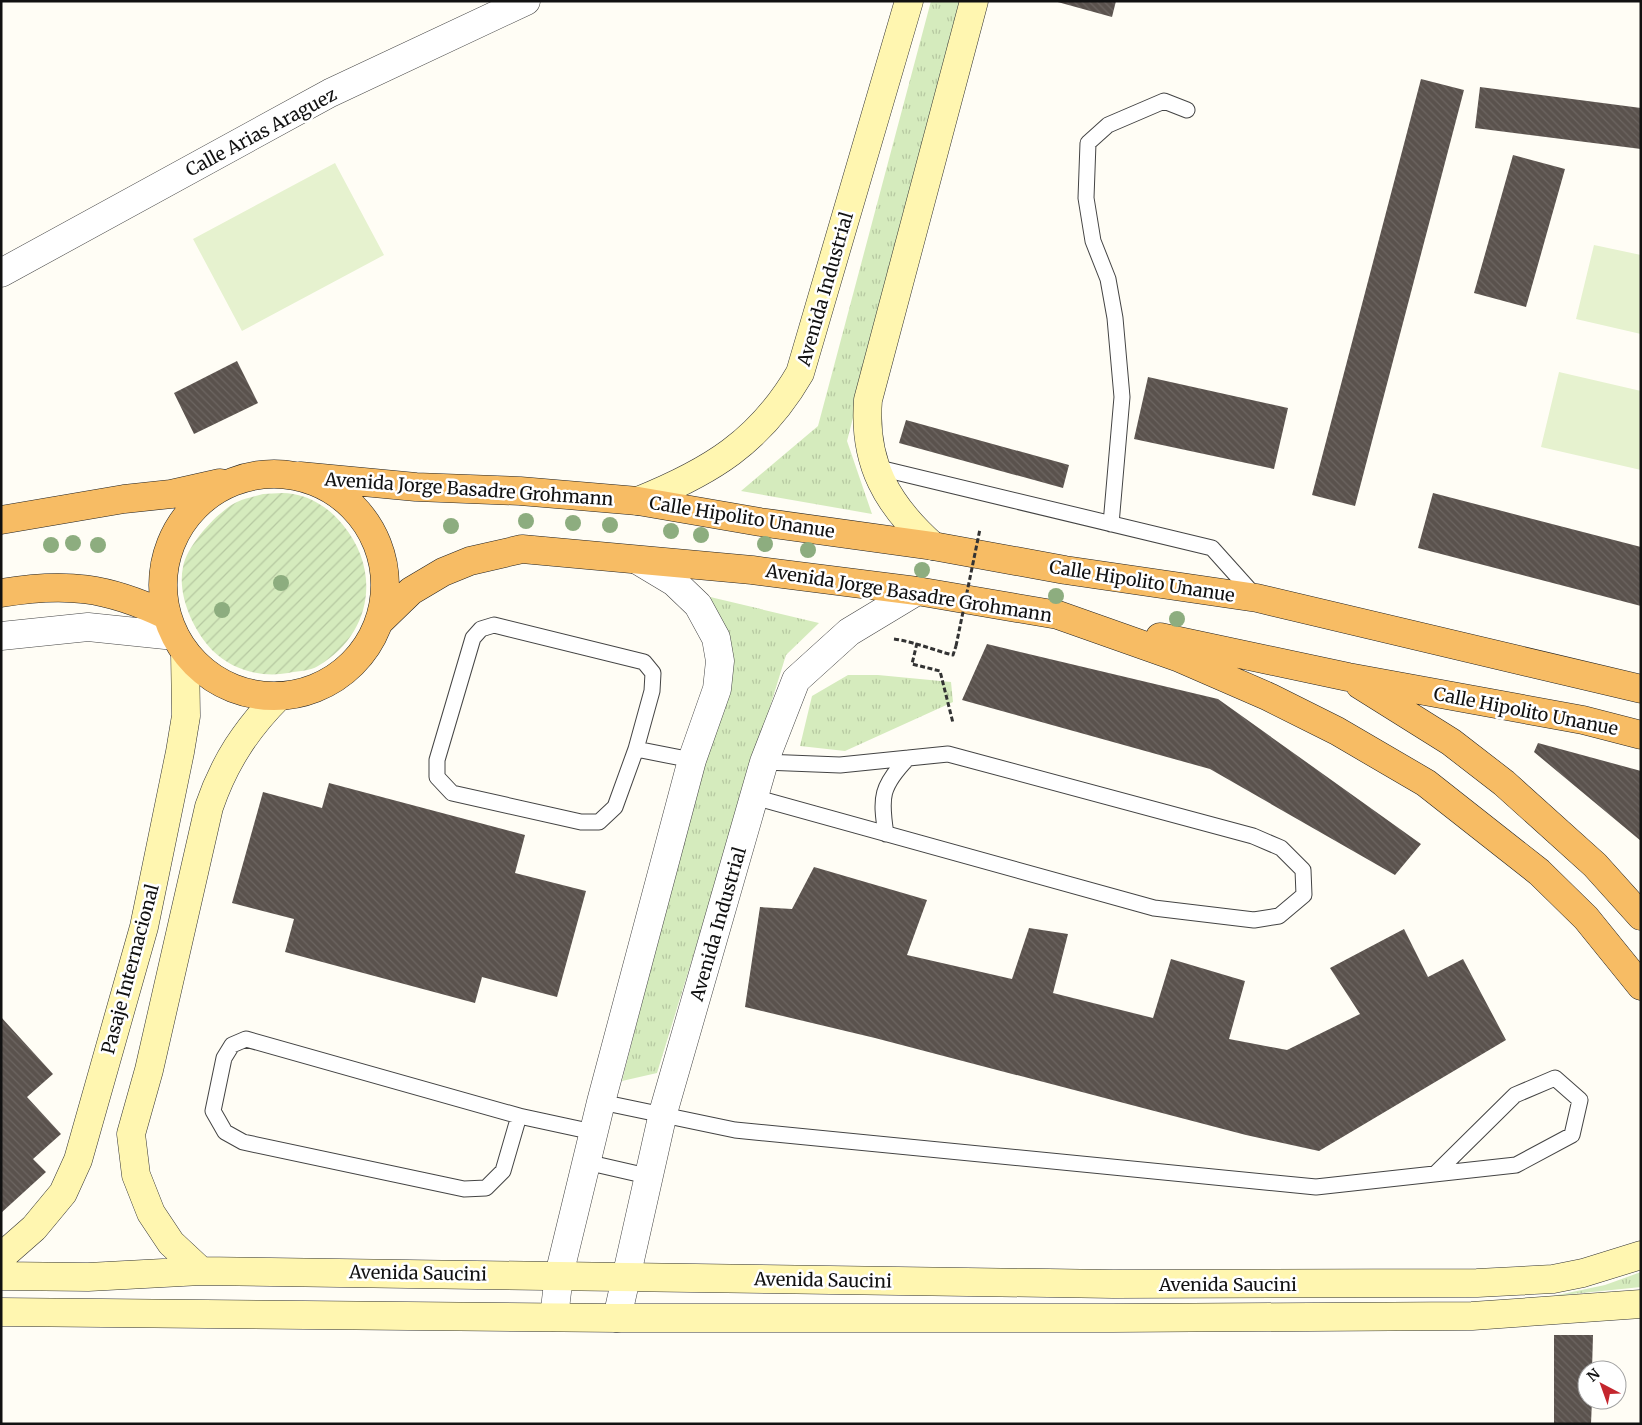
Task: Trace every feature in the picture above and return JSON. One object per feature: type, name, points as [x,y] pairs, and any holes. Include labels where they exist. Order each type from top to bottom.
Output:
[{"type":"highway","name":"Avenida Jorge Basadre Grohmann","points":[[258,475],[279,474],[416,487],[520,491],[638,501]]},
{"type":"highway","points":[[258,475],[220,488],[191,511],[180,526],[166,560],[163,597],[175,635],[199,668],[217,681],[251,694],[280,696],[316,688],[348,668],[366,647],[379,622],[384,604],[384,568],[373,532],[363,517],[336,492],[300,476]]},
{"type":"highway","points":[[1,520],[124,499],[171,494],[258,475]]},
{"type":"highway","name":"Calle Hipolito Unanue","points":[[638,501],[760,522],[933,546],[1065,570],[1257,598],[1641,689]]},
{"type":"highway","name":"Avenida Jorge Basadre Grohmann","points":[[379,622],[411,591],[443,572],[470,561],[522,549],[752,570],[917,591],[1058,615],[1177,657],[1269,698],[1337,731],[1426,783],[1539,872],[1586,918],[1641,986]]},
{"type":"highway","points":[[1,593],[40,586],[90,589],[116,595],[175,635]]},
{"type":"highway","name":"Calle Hipolito Unanue","points":[[1058,615],[1348,677],[1583,720],[1641,735]]},
{"type":"highway","points":[[1348,677],[1451,742],[1504,783],[1595,865],[1641,916]]},
{"type":"main road","name":"Avenida Industrial","points":[[638,501],[683,483],[721,460],[754,432],[784,400],[800,373],[909,1]]},
{"type":"main road","points":[[933,546],[909,524],[888,496],[875,466],[867,422],[868,400],[974,1]]},
{"type":"main road","name":"Pasaje Internacional","points":[[1,1257],[34,1228],[63,1193],[78,1160],[148,907],[180,752],[186,716],[175,635]]},
{"type":"main road","points":[[201,1271],[171,1243],[151,1213],[136,1175],[132,1134],[149,1070],[214,792],[226,764],[241,739],[259,716],[280,696]]},
{"type":"main road","name":"Avenida Saucini","points":[[1,1276],[88,1277],[201,1271],[1114,1284],[1477,1283],[1553,1279],[1590,1271],[1641,1255]]},
{"type":"main road","points":[[1038,1317],[1041,1283]]},
{"type":"main road","points":[[1113,1318],[1114,1284]]},
{"type":"main road","name":"Avenida Saucini","points":[[1,1312],[617,1318],[1113,1318],[1472,1316],[1641,1304]]},
{"type":"street","name":"Calle Arias Araguez","points":[[1,273],[330,94],[526,1]]},
{"type":"street","points":[[554,1317],[559,1275],[593,1132],[692,760],[717,689],[720,661],[716,638],[698,605],[674,582],[639,561]]},
{"type":"street","name":"Avenida Industrial","points":[[617,1318],[662,1113],[764,762],[796,680],[849,632],[917,591]]},
{"type":"street","points":[[1,636],[88,627],[175,635]]},
{"type":"lane","points":[[1111,524],[1122,398],[1115,318],[1108,279],[1093,241],[1086,198],[1088,143],[1108,125],[1164,101],[1187,110]]},
{"type":"lane","points":[[875,466],[1212,548],[1257,598]]},
{"type":"lane","points":[[494,625],[644,662],[653,673],[652,691],[636,749],[615,807],[599,822],[581,822],[452,793],[437,777],[437,760],[473,638],[481,629],[494,625]]},
{"type":"lane","points":[[636,749],[692,760]]},
{"type":"lane","points":[[754,798],[1154,908],[1254,920],[1279,916],[1304,895],[1303,870],[1281,848],[1253,836],[948,754],[840,765],[764,762]]},
{"type":"lane","points":[[886,834],[882,804],[890,777],[908,758]]},
{"type":"lane","points":[[518,1116],[503,1171],[486,1188],[464,1189],[243,1142],[224,1132],[213,1111],[224,1058],[232,1045],[246,1039],[518,1116],[593,1132]]},
{"type":"lane","points":[[601,1102],[662,1113],[735,1130],[1316,1188],[1516,1165],[1572,1134],[1580,1100],[1555,1078],[1515,1095],[1435,1174]]},
{"type":"lane","points":[[586,1162],[647,1176]]},
{"type":"path","points":[[928,649],[953,655],[980,529]]},
{"type":"path","points":[[917,643],[912,664],[940,671],[953,722]]},
{"type":"green space","points":[[931,1],[961,1],[847,441],[872,514],[741,491],[818,426]]},
{"type":"green space","points":[[335,163],[384,255],[242,331],[193,239]]},
{"type":"green space","points":[[1594,245],[1641,255],[1641,334],[1576,319]]},
{"type":"green space","points":[[1559,372],[1641,391],[1641,470],[1541,447]]},
{"type":"green space","points":[[263,494],[293,494],[308,498],[321,505],[343,525],[355,543],[363,562],[366,582],[365,602],[350,638],[336,653],[318,666],[303,671],[278,674],[257,673],[247,671],[220,657],[199,633],[188,612],[182,589],[183,567],[186,558],[190,549],[204,530],[229,506]]},
{"type":"green space","points":[[706,596],[819,623],[786,655],[657,1073],[622,1081],[729,660]]},
{"type":"green space","points":[[848,675],[878,675],[951,682],[953,702],[845,751],[800,746],[812,696]]},
{"type":"green space","points":[[1641,1272],[1641,1287],[1553,1296],[1605,1285]]},
{"type":"building","points":[[1054,1],[1116,1],[1112,17]]},
{"type":"building","points":[[1421,79],[1464,90],[1355,506],[1312,495]]},
{"type":"building","points":[[1480,87],[1641,108],[1641,149],[1475,128]]},
{"type":"building","points":[[1513,155],[1565,169],[1526,307],[1474,293]]},
{"type":"building","points":[[237,361],[258,403],[194,434],[174,393]]},
{"type":"building","points":[[1148,377],[1288,408],[1274,469],[1134,439]]},
{"type":"building","points":[[906,420],[1069,465],[1063,488],[899,443]]},
{"type":"building","points":[[1433,493],[1641,547],[1641,606],[1418,548]]},
{"type":"building","points":[[987,644],[1218,699],[1421,844],[1395,875],[1210,769],[962,700]]},
{"type":"building","points":[[1538,743],[1641,771],[1641,841],[1534,752]]},
{"type":"building","points":[[329,783],[525,835],[515,873],[586,891],[557,997],[482,977],[475,1003],[285,952],[294,919],[232,903],[263,792],[322,808]]},
{"type":"building","points":[[814,867],[927,900],[907,955],[1012,979],[1029,928],[1068,934],[1053,993],[1153,1018],[1171,959],[1245,981],[1229,1039],[1287,1050],[1360,1014],[1330,968],[1404,929],[1428,977],[1463,959],[1506,1040],[1319,1151],[1246,1135],[875,1038],[745,1007],[760,907],[792,909]]},
{"type":"building","points":[[1,1017],[53,1074],[27,1097],[61,1134],[33,1159],[46,1172],[1,1213]]},
{"type":"building","points":[[1554,1335],[1593,1335],[1592,1360],[1577,1360],[1577,1410],[1592,1410],[1591,1424],[1554,1424]]}]
